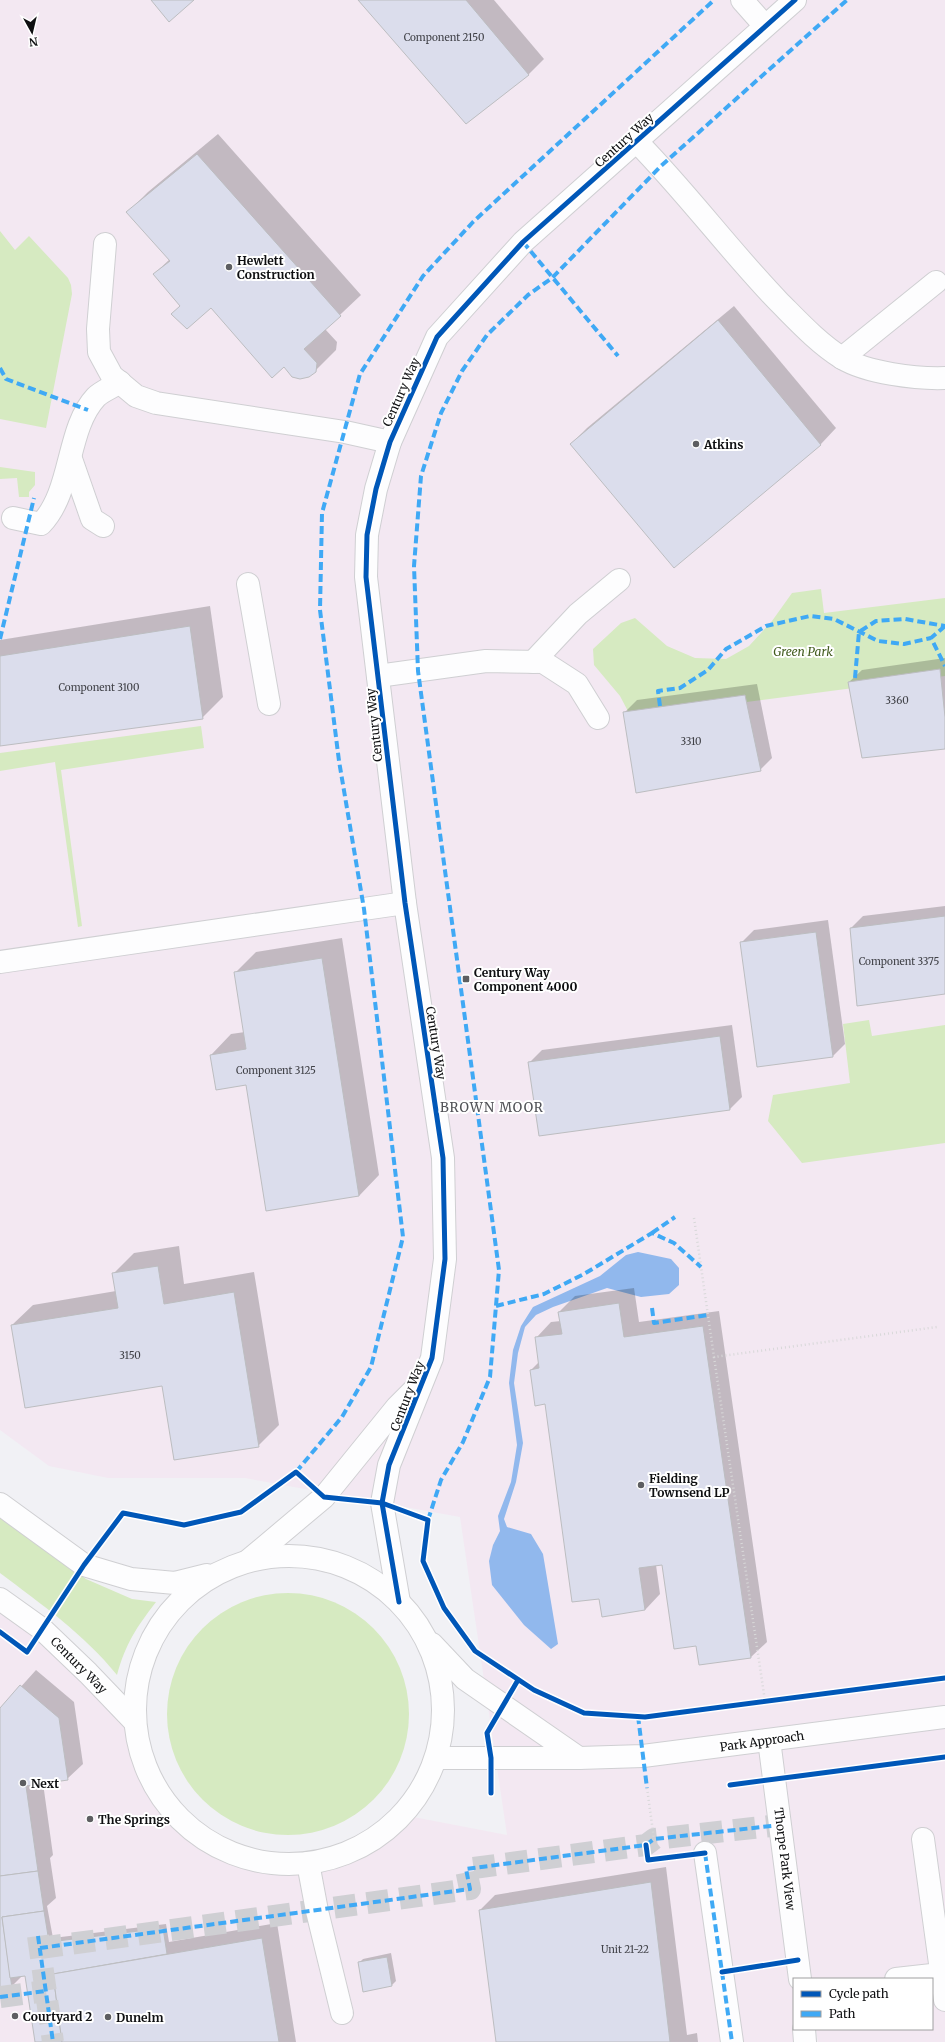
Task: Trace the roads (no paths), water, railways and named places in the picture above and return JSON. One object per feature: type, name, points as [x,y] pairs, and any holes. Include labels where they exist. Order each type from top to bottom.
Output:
[{"type":"street","points":[[742,0],[765,26]]},
{"type":"street","name":"Century Way","points":[[399,1602],[382,1503],[389,1465],[432,1358],[445,1259],[443,1158],[405,903],[366,577],[368,535],[376,488],[390,442],[437,337],[523,242],[638,142],[795,0]]},
{"type":"street","name":"Century Way","points":[[638,142],[661,166],[750,272],[806,330],[842,358],[881,372],[925,379],[945,378]]},
{"type":"street","points":[[105,244],[98,329],[98,352],[112,376],[136,396],[156,403],[345,432],[390,442]]},
{"type":"street","points":[[842,358],[936,282]]},
{"type":"street","points":[[13,518],[41,524],[47,517],[61,487],[77,435],[88,410],[97,396],[120,382]]},
{"type":"street","points":[[70,459],[92,519],[103,526]]},
{"type":"street","points":[[533,662],[578,614],[619,580]]},
{"type":"street","points":[[248,584],[269,704]]},
{"type":"street","points":[[378,676],[486,661],[543,662],[576,684],[598,718]]},
{"type":"street","points":[[0,962],[405,903]]},
{"type":"street","name":"Century Way","points":[[247,1562],[324,1497],[397,1407],[424,1380]]},
{"type":"street","points":[[0,1504],[84,1565],[131,1579],[175,1583],[219,1572],[247,1562],[279,1556],[312,1558],[344,1566],[373,1581],[399,1602],[413,1618],[424,1636],[440,1675],[443,1717],[436,1758],[423,1788],[403,1815],[381,1835],[361,1847],[325,1861],[291,1865],[256,1861],[217,1848],[184,1824],[151,1782],[139,1751],[134,1721],[138,1676],[154,1634],[182,1598],[219,1572]]},
{"type":"street","name":"Century Way","points":[[0,1599],[42,1629],[88,1672],[134,1721]]},
{"type":"street","points":[[424,1636],[466,1679],[579,1758]]},
{"type":"street","name":"Park Approach","points":[[436,1758],[579,1758],[643,1756],[945,1717]]},
{"type":"street","name":"Thorpe Park View","points":[[769,1740],[800,1978]]},
{"type":"street","points":[[923,1839],[945,2000]]},
{"type":"street","points":[[705,1853],[732,2042]]},
{"type":"street","points":[[308,1863],[317,1911],[342,2013]]},
{"type":"street","points":[[905,1978],[941,1974]]},
{"type":"water","points":[[638,1252],[671,1259],[679,1268],[679,1285],[669,1294],[641,1297],[607,1288],[553,1307],[536,1315],[525,1327],[518,1353],[514,1383],[523,1443],[516,1482],[504,1519],[507,1527],[531,1534],[543,1554],[558,1644],[551,1649],[524,1625],[492,1585],[489,1561],[493,1545],[500,1531],[498,1516],[511,1482],[517,1445],[509,1383],[513,1350],[521,1326],[533,1307],[600,1276],[626,1255]]},
{"type":"tunnel","points":[[40,1948],[470,1889],[466,1869],[646,1845],[654,1839],[780,1825]]},
{"type":"tunnel","points":[[38,1936],[53,2042]]},
{"type":"tunnel","points":[[0,1997],[46,1991]]},
{"type":"place","name":"Hewlett Construction","points":[[229,267]]},
{"type":"place","name":"Atkins","points":[[696,444]]},
{"type":"place","name":"Century Way Component 4000","points":[[466,979]]},
{"type":"place","name":"Fielding Townsend LP","points":[[641,1485]]},
{"type":"place","name":"Next","points":[[23,1783]]},
{"type":"place","name":"The Springs","points":[[90,1819]]},
{"type":"place","name":"Courtyard 2","points":[[15,2016]]},
{"type":"place","name":"Dunelm","points":[[108,2017]]},
{"type":"district","name":"BROWN MOOR","points":[[492,1107]]},
{"type":"park label","name":"Green Park","points":[[803,651]]}]
